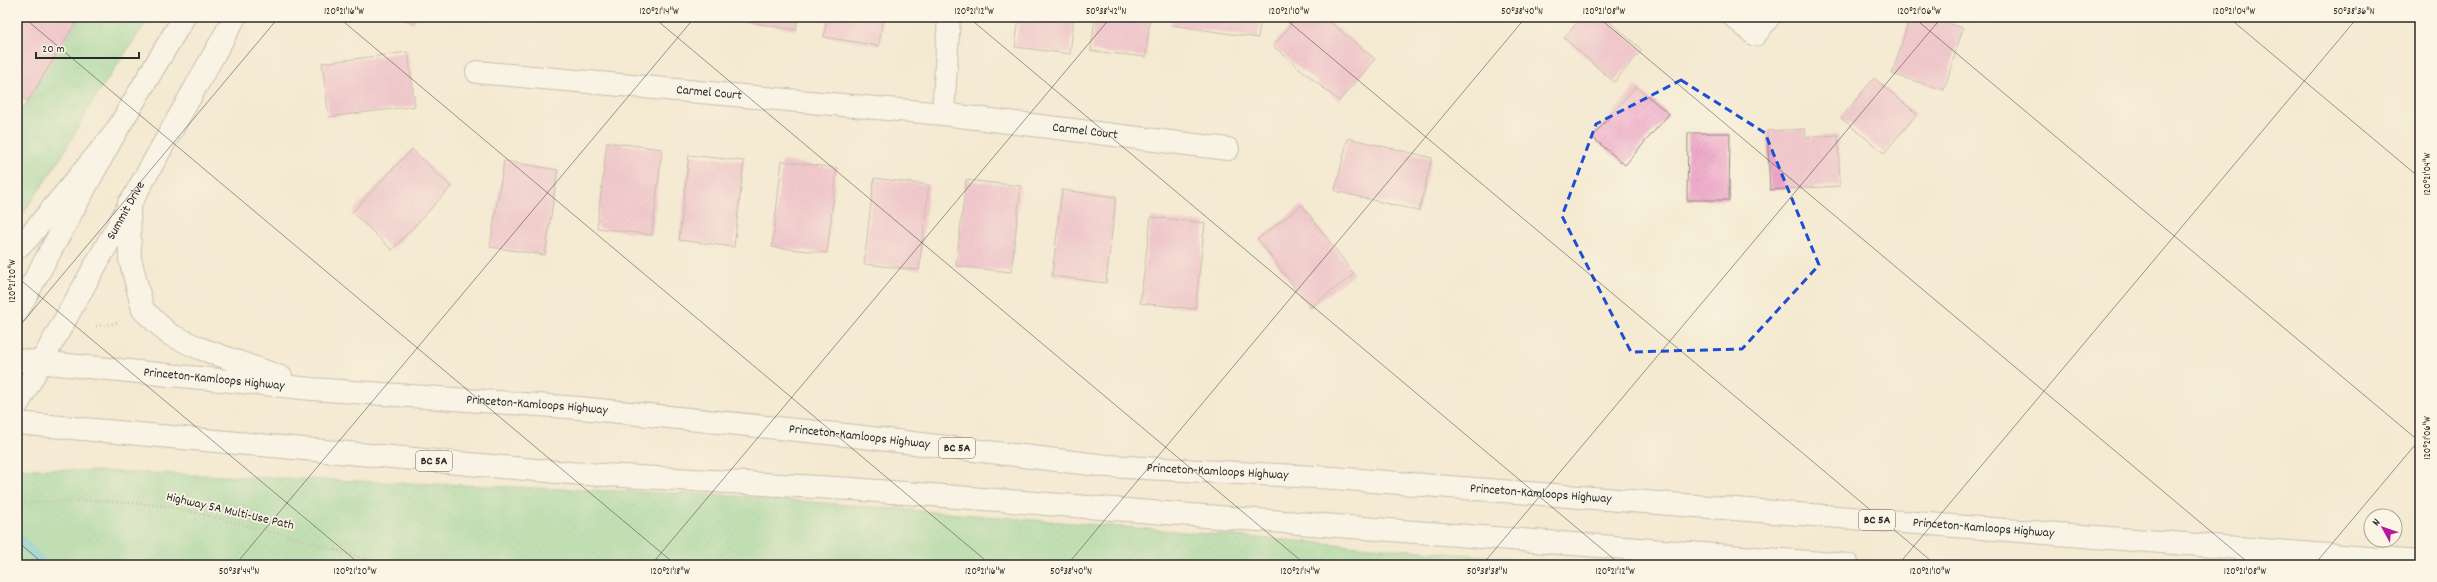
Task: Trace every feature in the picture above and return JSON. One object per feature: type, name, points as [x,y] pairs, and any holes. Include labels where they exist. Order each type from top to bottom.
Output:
[{"type":"main road","points":[[17,312],[116,133],[184,17]]},
{"type":"main road","name":"Summit Drive","points":[[17,404],[235,17]]},
{"type":"main road","points":[[943,114],[949,17]]},
{"type":"main road","points":[[1734,17],[1755,35],[1769,17]]},
{"type":"main road","name":"Carmel Court","points":[[477,72],[943,114],[1228,148]]},
{"type":"main road","points":[[17,248],[28,238],[116,133]]},
{"type":"main road","points":[[129,203],[130,259],[143,310],[169,334],[199,348],[312,389]]},
{"type":"main road","name":"Princeton-Kamloops Highway","points":[[17,360],[312,389],[580,408],[846,435],[1107,466],[1334,478],[2420,562]]},
{"type":"main road","name":"BC 5A","points":[[17,423],[569,473],[852,489],[1848,565]]},
{"type":"path","points":[[96,326],[123,322]]},
{"type":"path","name":"Highway 5A Multi-Use Path","points":[[17,503],[92,500],[169,506],[292,537],[387,565]]},
{"type":"path","points":[[17,503],[17,526]]},
{"type":"highlighted area","points":[[1681,80],[1765,133],[1819,265],[1742,349],[1631,352],[1562,216],[1596,124]]},
{"type":"green space","points":[[79,17],[150,17],[94,99],[62,156],[17,223],[17,118]]},
{"type":"green space","points":[[17,468],[723,495],[1597,565],[17,565]]},
{"type":"building","points":[[17,17],[79,17],[28,101],[17,95]]},
{"type":"building","points":[[402,17],[418,17],[413,24]]},
{"type":"building","points":[[742,17],[798,17],[796,30],[742,21]]},
{"type":"building","points":[[827,17],[883,17],[879,46],[824,37]]},
{"type":"building","points":[[1019,17],[1074,17],[1070,54],[1015,47]]},
{"type":"building","points":[[1095,17],[1150,17],[1146,57],[1091,51]]},
{"type":"building","points":[[1173,17],[1261,17],[1258,38],[1172,25]]},
{"type":"building","points":[[1297,17],[1324,17],[1375,59],[1339,101],[1273,46]]},
{"type":"building","points":[[1582,17],[1604,17],[1642,50],[1614,82],[1564,38]]},
{"type":"building","points":[[1910,17],[1927,17],[1963,28],[1944,90],[1892,74]]},
{"type":"building","points":[[408,52],[415,106],[329,117],[322,63]]},
{"type":"building","points":[[1874,78],[1917,114],[1884,153],[1841,118]]},
{"type":"building","points":[[1636,86],[1669,114],[1625,165],[1592,137]]},
{"type":"building","points":[[1805,129],[1806,137],[1838,135],[1840,186],[1770,190],[1767,131]]},
{"type":"building","points":[[1688,133],[1730,133],[1729,200],[1687,200]]},
{"type":"building","points":[[1348,138],[1432,158],[1419,211],[1335,191]]},
{"type":"building","points":[[607,142],[662,149],[652,235],[597,228]]},
{"type":"building","points":[[412,149],[451,187],[392,250],[352,212]]},
{"type":"building","points":[[689,155],[744,161],[734,247],[679,240]]},
{"type":"building","points":[[504,161],[558,170],[545,255],[490,247]]},
{"type":"building","points":[[782,161],[837,168],[827,253],[772,247]]},
{"type":"building","points":[[874,178],[929,185],[919,270],[864,264]]},
{"type":"building","points":[[966,180],[1021,186],[1011,272],[956,266]]},
{"type":"building","points":[[1062,190],[1116,197],[1106,283],[1052,276]]},
{"type":"building","points":[[1302,205],[1354,274],[1310,308],[1258,239]]},
{"type":"building","points":[[1151,217],[1205,223],[1195,309],[1140,303]]},
{"type":"waterway","points":[[17,536],[43,565]]}]
